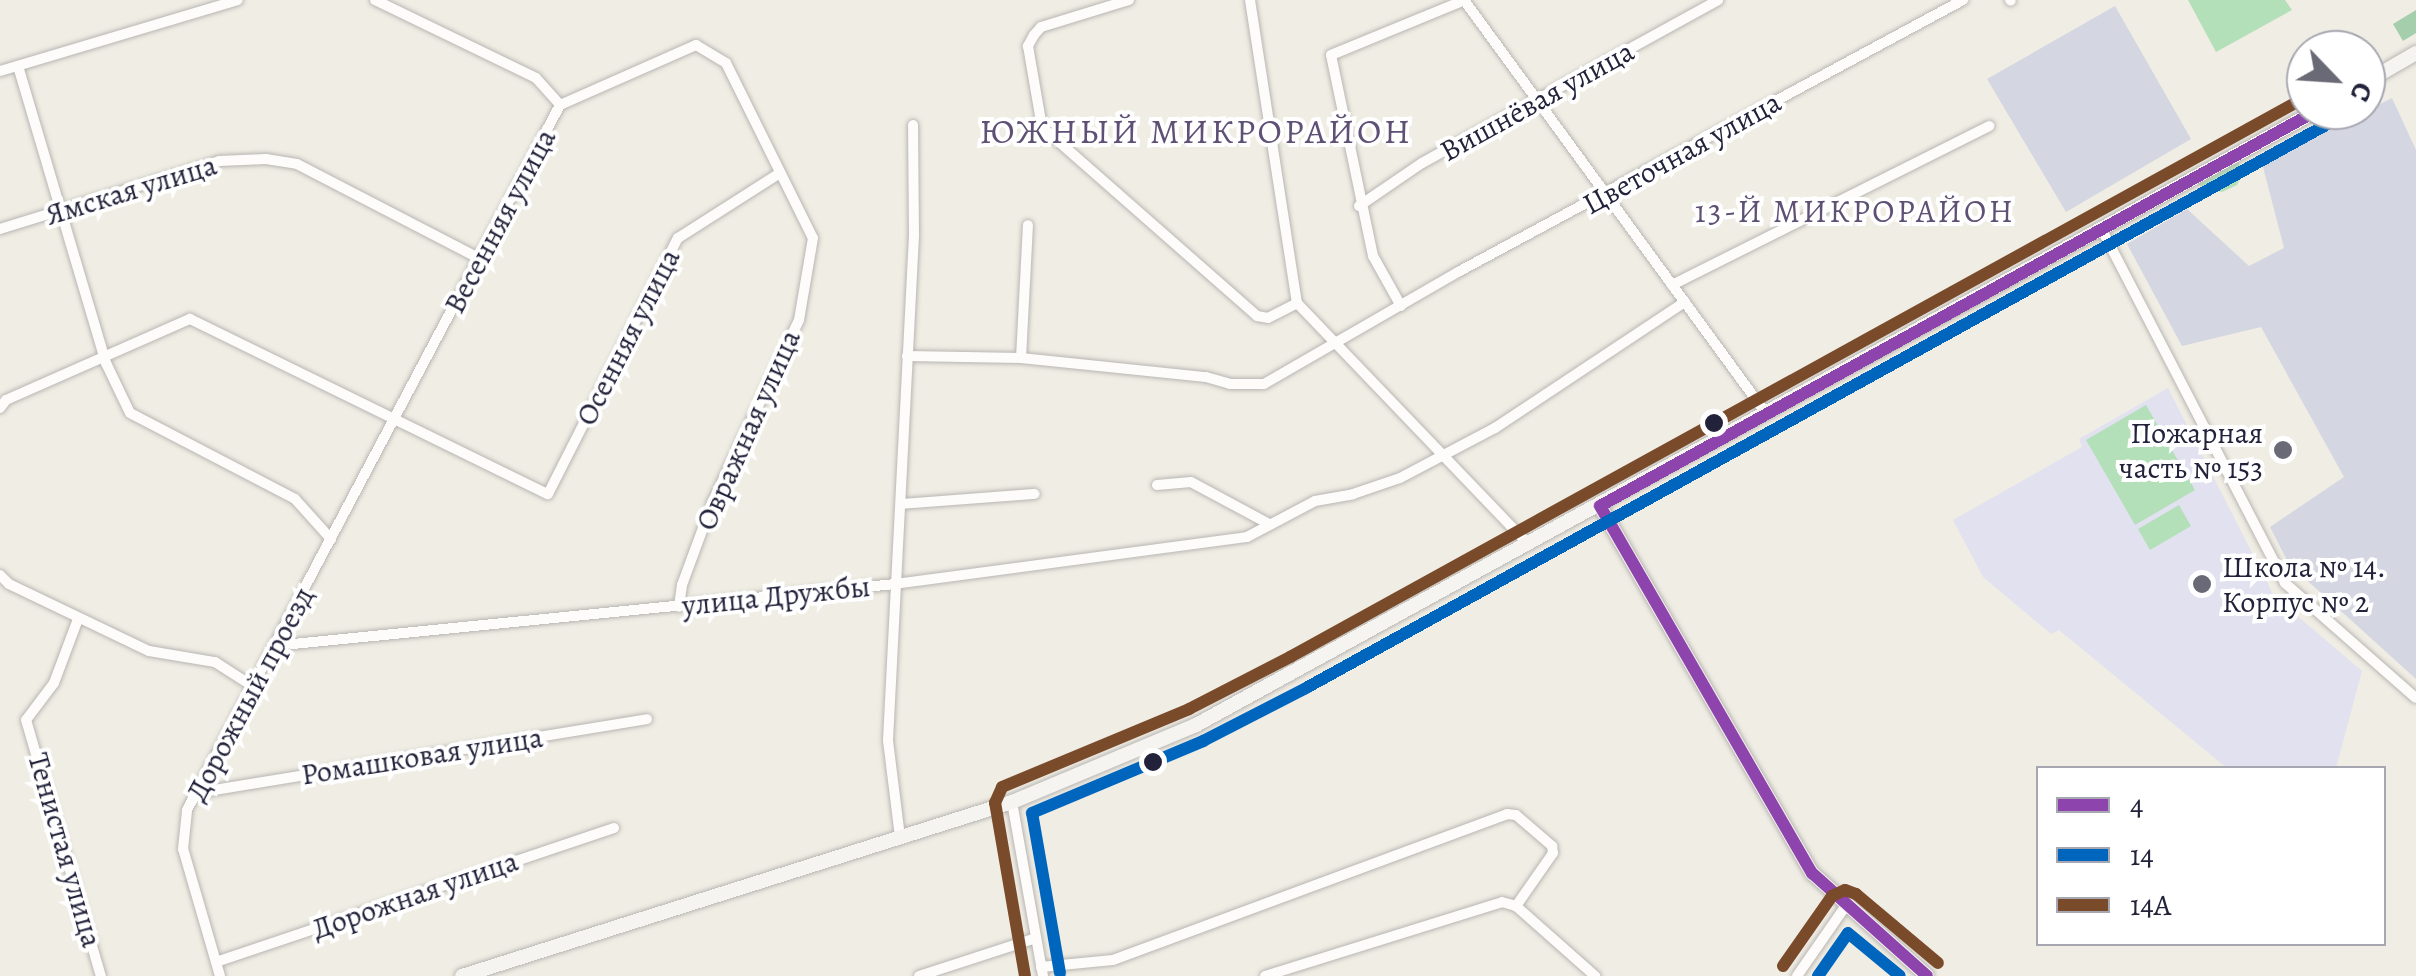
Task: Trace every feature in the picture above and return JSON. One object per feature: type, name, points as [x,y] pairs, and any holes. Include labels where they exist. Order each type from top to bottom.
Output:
[{"type":"main road","points":[[2386,70],[2416,53]]},
{"type":"main road","points":[[462,976],[1012,802],[1196,725],[2286,127]]},
{"type":"main road","points":[[1600,506],[1798,852],[1819,882],[1845,907],[1927,976]]},
{"type":"street","points":[[0,71],[238,0]]},
{"type":"street","points":[[375,0],[536,78],[560,105]]},
{"type":"street","points":[[1129,0],[1040,27],[1034,35],[1028,46],[1042,126],[1257,316],[1268,318],[1296,303]]},
{"type":"street","points":[[1250,0],[1296,303],[1528,544]]},
{"type":"street","points":[[1402,306],[1372,256],[1349,160],[1331,55],[1464,0],[1541,100],[1606,196],[1765,412]]},
{"type":"street","name":"Вишнёвая улица","points":[[1359,206],[1422,164],[1718,0]]},
{"type":"street","name":"Цветочная улица","points":[[907,356],[1021,358],[1206,376],[1230,384],[1264,384],[1334,342],[1962,0]]},
{"type":"street","name":"Весенняя улица","points":[[394,419],[560,105],[696,45]]},
{"type":"street","name":"Овражная улица","points":[[680,606],[693,553],[799,320],[813,238],[726,63],[696,45]]},
{"type":"street","points":[[18,66],[105,360],[130,414],[295,499],[331,539]]},
{"type":"street","points":[[900,837],[888,740],[914,235],[913,125]]},
{"type":"street","points":[[1672,285],[1989,126]]},
{"type":"street","name":"Ямская улица","points":[[0,229],[219,161],[266,159],[297,164],[480,260]]},
{"type":"street","name":"Осенняя улица","points":[[394,419],[549,491],[678,238],[780,173]]},
{"type":"street","points":[[1021,358],[1028,225]]},
{"type":"street","points":[[2101,228],[2285,583],[2416,698]]},
{"type":"street","name":"улица Дружбы","points":[[278,642],[293,644],[895,584],[1247,536],[1315,501],[1353,494],[1400,478],[1495,428],[1685,302]]},
{"type":"street","points":[[0,408],[6,400],[105,360],[188,320],[394,419]]},
{"type":"street","name":"Дорожный проезд","points":[[220,976],[183,848],[187,810],[394,419]]},
{"type":"street","points":[[1157,485],[1191,482],[1270,524]]},
{"type":"street","points":[[902,504],[1036,494]]},
{"type":"street","points":[[0,575],[149,651],[215,662],[254,686]]},
{"type":"street","name":"Тенистая улица","points":[[78,618],[54,683],[26,720],[101,976]]},
{"type":"street","name":"Ромашковая улица","points":[[196,793],[647,719]]},
{"type":"street","points":[[1012,802],[1042,971],[1113,960],[1507,814],[1516,815],[1552,846],[1553,853],[1516,906]]},
{"type":"street","name":"Дорожная улица","points":[[216,962],[614,828]]},
{"type":"street","points":[[1265,976],[1502,902],[1516,906],[1595,976]]},
{"type":"street","points":[[1797,976],[1845,907]]},
{"type":"street","points":[[919,976],[1036,938]]},
{"type":"shaded area","points":[[2115,6],[2191,139],[2066,212],[1987,79]]},
{"type":"shaded area","points":[[2392,98],[2416,150],[2416,679],[2289,564],[2270,527],[2344,477],[2261,327],[2182,346],[2127,244],[2187,209],[2249,266],[2284,248],[2262,163],[2328,130],[2386,130],[2386,101]]},
{"type":"shaded area","name":"Школа № 14. Корпус № 2","points":[[2168,388],[2274,596],[2362,671],[2337,766],[2225,766],[2059,630],[2051,634],[1983,577],[1953,520],[2082,447],[2079,439]]},
{"type":"green space","points":[[2188,0],[2285,0],[2292,10],[2216,52]]},
{"type":"green space","points":[[2416,10],[2416,33],[2403,41],[2393,24]]},
{"type":"green space","points":[[2238,159],[2242,175],[2237,185],[2222,192],[2197,182]]},
{"type":"green space","points":[[2146,405],[2195,490],[2135,525],[2086,440]]},
{"type":"green space","points":[[2179,505],[2191,526],[2150,550],[2138,529]]},
{"type":"transit line","name":"14А","points":[[1025,976],[995,803],[1002,787],[1189,709],[1290,657],[2286,108]]},
{"type":"transit line","name":"4","points":[[1600,506],[2286,128]]},
{"type":"transit line","name":"14","points":[[1060,973],[1032,813],[1203,741],[1306,688],[2317,130]]},
{"type":"transit line","name":"4","points":[[1600,506],[1812,873],[1927,976]]},
{"type":"transit line","name":"14А","points":[[1783,966],[1832,896],[1845,890],[1856,894],[1938,963]]},
{"type":"transit line","name":"14","points":[[1818,976],[1848,933],[1900,976]]},
{"type":"place","name":"Пожарная часть № 153","points":[[2283,450]]},
{"type":"place","name":"Школа № 14. Корпус № 2","points":[[2202,584]]},
{"type":"district","name":"ЮЖНЫЙ МИКРОРАЙОН","points":[[1196,131]]},
{"type":"district","name":"13-Й МИКРОРАЙОН","points":[[1855,211]]}]
